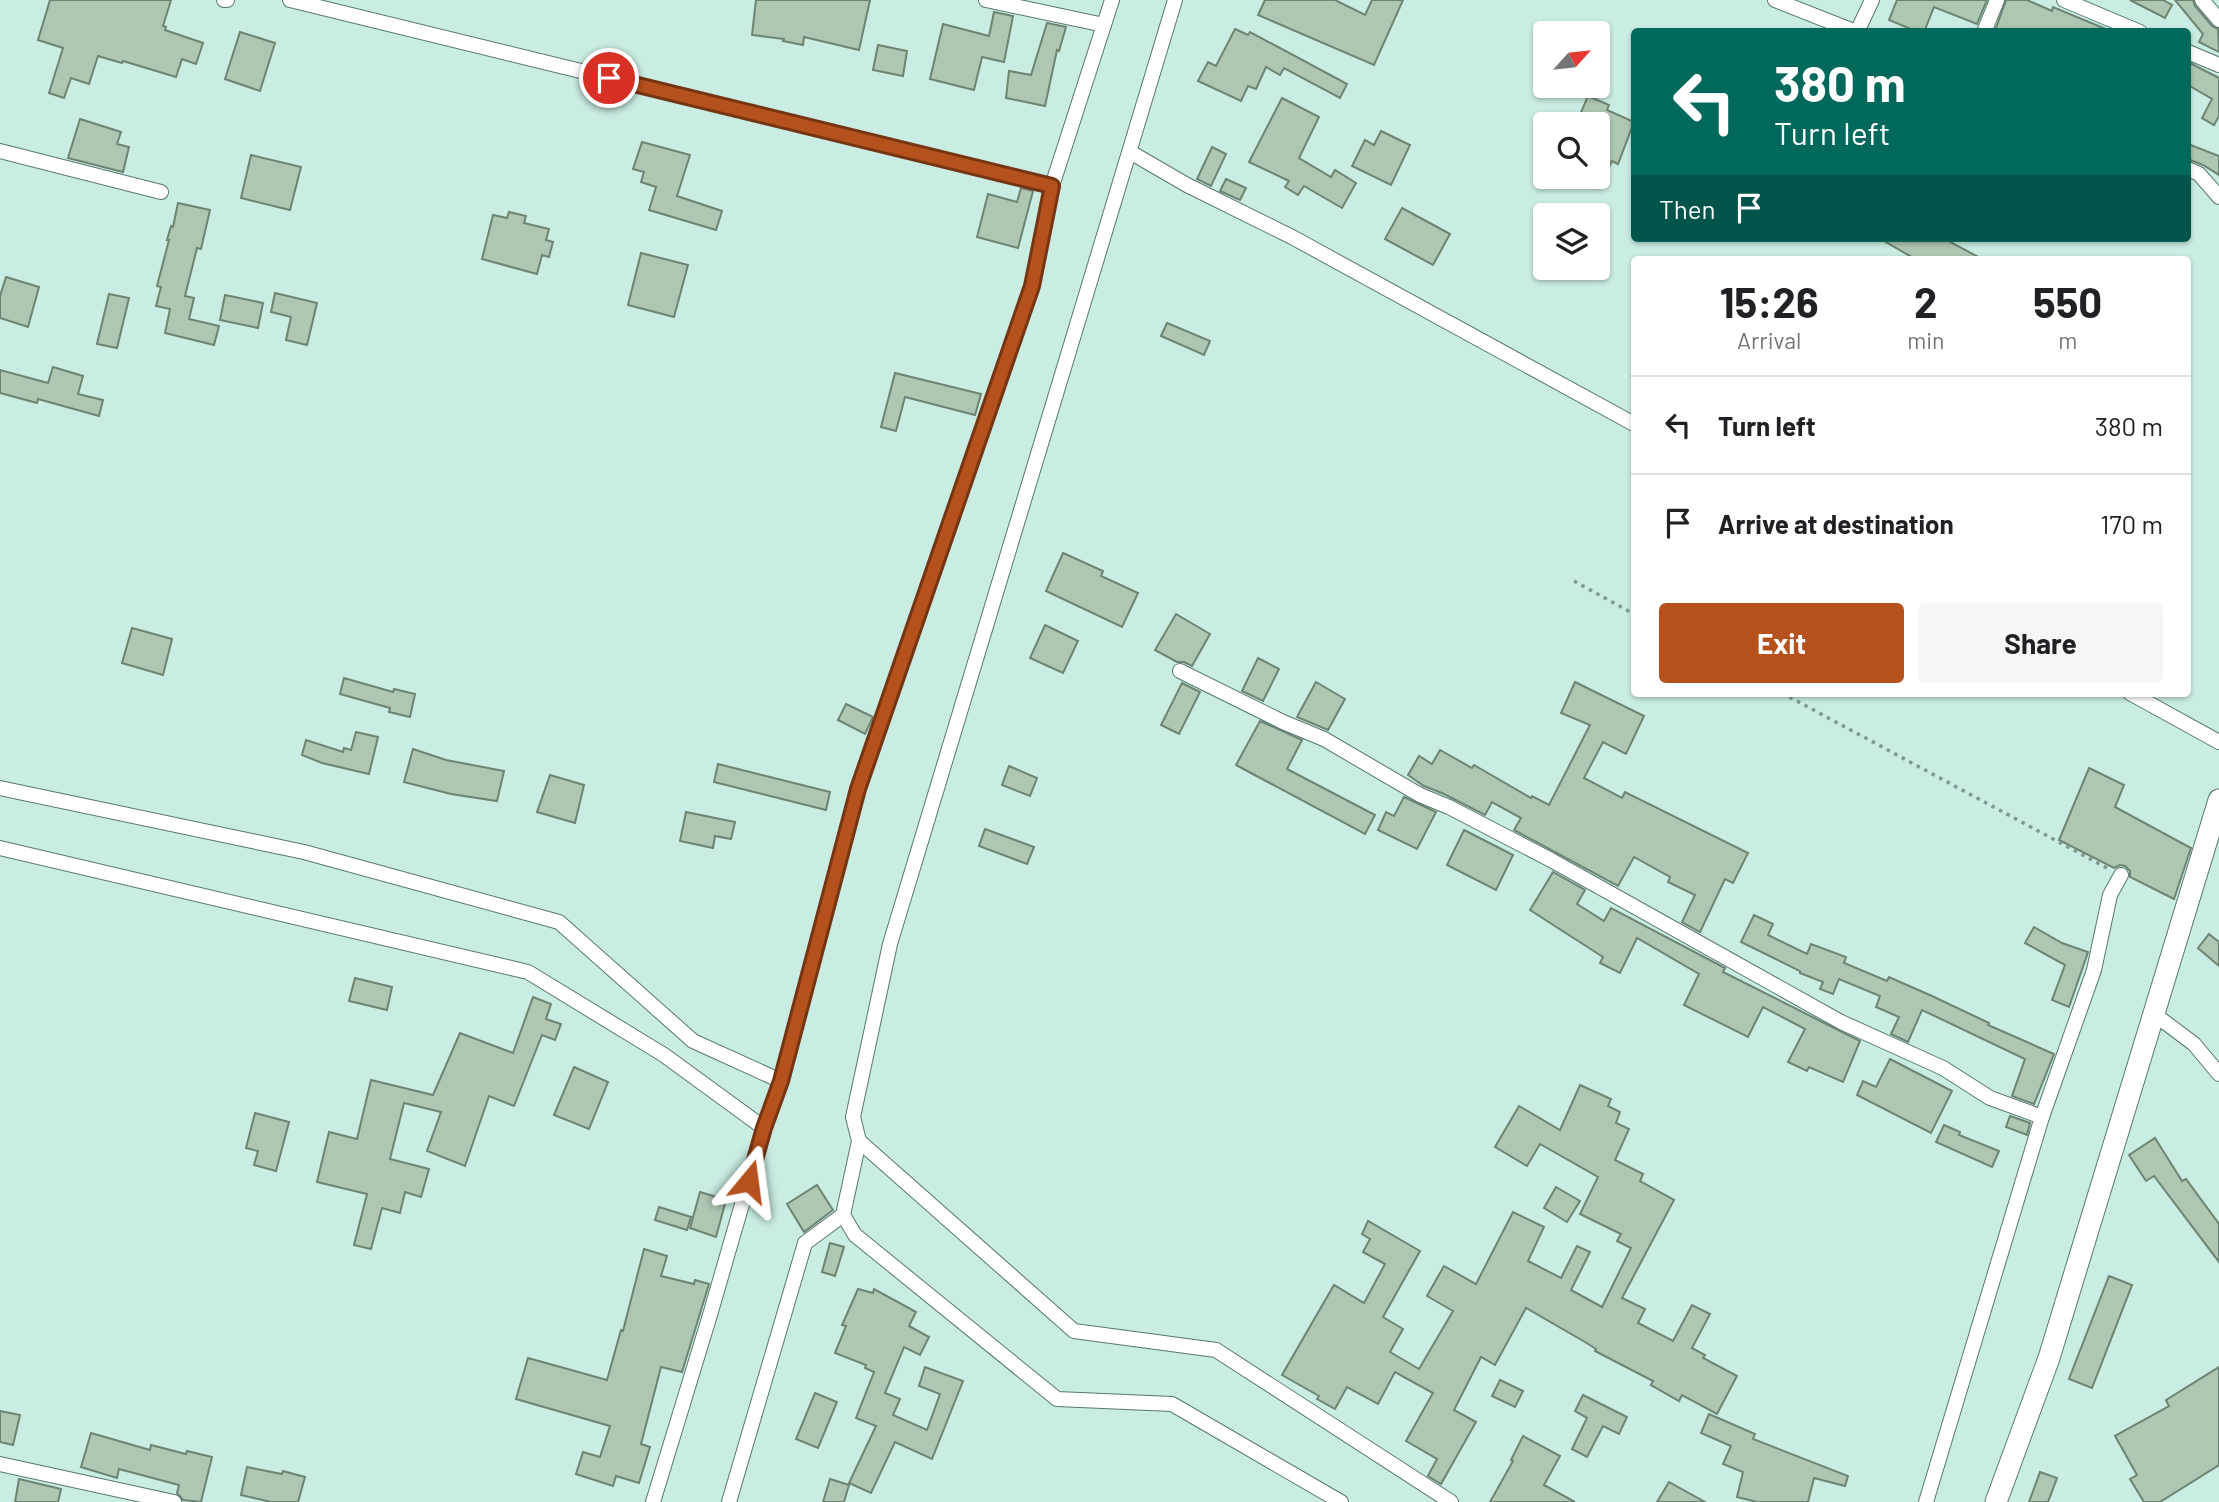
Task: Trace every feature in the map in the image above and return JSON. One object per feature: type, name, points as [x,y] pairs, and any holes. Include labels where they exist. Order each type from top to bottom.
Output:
[{"type":"street","points":[[290,0],[1052,186]]},
{"type":"street","points":[[986,0],[1104,24]]},
{"type":"street","points":[[653,1502],[764,1128],[781,1081],[858,789],[1032,286],[1052,186],[1112,0]]},
{"type":"street","points":[[729,1502],[805,1243],[843,1215],[859,1141],[853,1117],[890,944],[1175,0]]},
{"type":"street","points":[[1775,0],[1846,28]]},
{"type":"street","points":[[1858,28],[1872,0]]},
{"type":"street","points":[[1986,28],[1997,0]]},
{"type":"street","points":[[2064,0],[2130,28]]},
{"type":"street","points":[[2202,0],[2219,20]]},
{"type":"street","points":[[2191,53],[2219,65]]},
{"type":"street","points":[[0,151],[161,192]]},
{"type":"street","points":[[1130,152],[1187,185],[1292,237],[1631,422]]},
{"type":"street","points":[[2191,170],[2199,174],[2219,197]]},
{"type":"street","points":[[1180,671],[1283,722],[1324,739],[1420,795],[1449,807],[1551,860],[1841,1022],[1943,1068],[1990,1098],[2042,1117]]},
{"type":"street","points":[[2137,697],[2219,742]]},
{"type":"street","points":[[0,788],[304,852],[559,922],[693,1041],[781,1081]]},
{"type":"street","points":[[1996,1502],[2049,1358],[2219,800]]},
{"type":"street","points":[[0,848],[528,972],[664,1055],[764,1128]]},
{"type":"street","points":[[1926,1502],[2042,1117],[2094,970],[2110,895],[2121,875]]},
{"type":"street","points":[[2154,1014],[2193,1044],[2219,1074]]},
{"type":"street","points":[[859,1141],[1074,1331],[1216,1350],[1451,1502]]},
{"type":"street","points":[[843,1215],[855,1235],[1057,1399],[1172,1404],[1341,1502]]},
{"type":"street","points":[[0,1464],[174,1502]]},
{"type":"path","points":[[1574,581],[1631,612]]},
{"type":"path","points":[[1789,697],[2121,875]]},
{"type":"building","points":[[50,0],[171,0],[163,26],[166,27],[165,30],[203,43],[196,64],[182,59],[176,77],[98,56],[89,84],[71,78],[64,98],[49,93],[63,48],[38,40]]},
{"type":"building","points":[[756,0],[870,0],[859,50],[804,37],[803,45],[783,41],[784,39],[752,35]]},
{"type":"building","points":[[1265,0],[1335,0],[1365,15],[1372,0],[1403,0],[1374,65],[1258,15]]},
{"type":"building","points":[[1897,0],[1987,0],[1977,24],[1934,7],[1926,28],[1908,28],[1889,20]]},
{"type":"building","points":[[2006,0],[2027,0],[2052,11],[2053,7],[2103,28],[1996,28]]},
{"type":"building","points":[[2130,0],[2163,0],[2172,5],[2165,18]]},
{"type":"building","points":[[2175,0],[2193,0],[2212,26],[2218,29],[2219,52],[2199,42],[2203,34]]},
{"type":"building","points":[[994,12],[1013,16],[1004,62],[982,57],[974,90],[930,79],[943,24],[989,36]]},
{"type":"building","points":[[1047,23],[1066,27],[1059,51],[1057,50],[1045,106],[1006,98],[1009,71],[1031,75]]},
{"type":"building","points":[[1235,29],[1248,35],[1250,32],[1347,84],[1340,98],[1284,68],[1280,75],[1266,67],[1256,89],[1248,86],[1241,101],[1198,81],[1208,62],[1216,66]]},
{"type":"building","points":[[240,32],[275,43],[260,91],[225,79]]},
{"type":"building","points":[[878,45],[907,51],[903,76],[873,70]]},
{"type":"building","points":[[2191,64],[2219,78],[2219,116],[2214,125],[2202,118],[2212,99],[2191,87]]},
{"type":"building","points":[[1282,98],[1319,117],[1299,158],[1331,177],[1335,170],[1356,183],[1342,208],[1304,186],[1298,195],[1285,187],[1289,181],[1249,162]]},
{"type":"building","points":[[1587,98],[1609,105],[1607,110],[1631,121],[1631,130],[1618,164],[1612,161],[1610,165],[1610,112],[1581,112]]},
{"type":"building","points":[[80,119],[121,132],[117,144],[129,147],[123,172],[68,158]]},
{"type":"building","points":[[1381,131],[1410,145],[1391,185],[1352,166],[1365,140],[1374,145]]},
{"type":"building","points":[[642,142],[690,155],[677,196],[722,211],[716,230],[649,210],[656,187],[641,182],[644,172],[633,169]]},
{"type":"building","points":[[2191,145],[2219,156],[2219,175],[2191,160]]},
{"type":"building","points":[[1212,147],[1226,154],[1211,186],[1197,179]]},
{"type":"building","points":[[251,155],[301,167],[290,210],[241,198]]},
{"type":"building","points":[[1226,179],[1246,188],[1240,200],[1220,191]]},
{"type":"building","points":[[1021,188],[1033,191],[1018,248],[977,237],[988,194],[1017,202]]},
{"type":"building","points":[[178,203],[210,210],[201,249],[197,248],[185,296],[194,298],[189,319],[219,326],[214,345],[165,333],[170,309],[156,306],[161,287],[157,286]]},
{"type":"building","points":[[1402,208],[1450,234],[1433,265],[1385,239]]},
{"type":"building","points":[[509,212],[526,216],[524,223],[549,229],[546,240],[553,242],[549,257],[542,255],[537,274],[482,259],[493,215],[507,218]]},
{"type":"building","points":[[1886,242],[1950,242],[1976,256],[1910,256]]},
{"type":"building","points":[[641,253],[688,265],[674,317],[628,305]]},
{"type":"building","points":[[6,277],[39,287],[28,327],[0,318],[0,296]]},
{"type":"building","points":[[275,293],[317,303],[307,345],[286,340],[291,317],[271,312]]},
{"type":"building","points":[[109,294],[129,298],[117,348],[97,344]]},
{"type":"building","points":[[225,295],[263,303],[258,328],[220,320]]},
{"type":"building","points":[[1167,323],[1210,341],[1204,355],[1161,336]]},
{"type":"building","points":[[53,367],[83,376],[78,394],[103,400],[99,416],[38,399],[37,403],[0,393],[0,370],[48,383]]},
{"type":"building","points":[[895,373],[981,394],[975,415],[905,397],[896,431],[881,427]]},
{"type":"building","points":[[1063,553],[1103,571],[1101,576],[1138,593],[1122,627],[1046,591]]},
{"type":"building","points":[[1176,614],[1210,634],[1192,666],[1177,662],[1155,650]]},
{"type":"building","points":[[1045,625],[1078,641],[1063,673],[1030,658]]},
{"type":"building","points":[[132,628],[172,639],[163,675],[122,663]]},
{"type":"building","points":[[1258,658],[1279,669],[1263,701],[1242,691]]},
{"type":"building","points":[[344,678],[393,692],[394,689],[415,694],[410,717],[389,712],[390,708],[340,694]]},
{"type":"building","points":[[1316,682],[1345,699],[1328,730],[1297,717]]},
{"type":"building","points":[[1575,682],[1644,716],[1626,754],[1603,742],[1584,778],[1622,798],[1625,792],[1748,853],[1733,883],[1725,879],[1700,932],[1682,922],[1695,895],[1668,882],[1670,877],[1634,857],[1618,886],[1514,830],[1521,818],[1492,802],[1485,815],[1424,786],[1408,775],[1419,756],[1432,764],[1440,750],[1549,805],[1590,725],[1561,713]]},
{"type":"building","points":[[1182,683],[1200,692],[1179,734],[1161,725]]},
{"type":"building","points":[[846,704],[873,717],[865,734],[838,720]]},
{"type":"building","points":[[1260,721],[1302,740],[1287,769],[1375,815],[1365,834],[1236,765]]},
{"type":"building","points":[[356,732],[378,737],[369,774],[322,763],[302,755],[306,740],[343,752],[344,748],[351,750]]},
{"type":"building","points":[[413,749],[446,760],[504,771],[497,801],[451,794],[404,782]]},
{"type":"building","points":[[718,764],[830,792],[826,810],[714,782]]},
{"type":"building","points":[[1009,766],[1037,778],[1030,796],[1002,785]]},
{"type":"building","points":[[2089,768],[2124,785],[2115,807],[2191,848],[2174,899],[2130,877],[2130,871],[2125,866],[2114,868],[2059,840]]},
{"type":"building","points":[[550,775],[584,785],[575,823],[537,812]]},
{"type":"building","points":[[1404,797],[1436,812],[1417,849],[1378,830],[1386,812],[1394,816]]},
{"type":"building","points":[[686,812],[735,822],[731,839],[715,836],[713,848],[680,841]]},
{"type":"building","points":[[985,829],[1034,847],[1027,864],[979,846]]},
{"type":"building","points":[[1464,830],[1513,855],[1496,890],[1447,865]]},
{"type":"building","points":[[1553,872],[1585,890],[1577,904],[1604,921],[1611,908],[1725,968],[1723,972],[1860,1041],[1843,1082],[1809,1067],[1807,1071],[1788,1062],[1805,1029],[1763,1007],[1748,1037],[1684,1005],[1699,974],[1637,938],[1620,973],[1600,963],[1603,957],[1530,910]]},
{"type":"building","points":[[1754,915],[1773,924],[1768,935],[1807,954],[1811,944],[1846,957],[1844,963],[1887,981],[1889,977],[2054,1054],[2034,1104],[2012,1096],[2025,1059],[1922,1010],[1908,1042],[1891,1034],[1899,1017],[1876,1007],[1880,996],[1839,979],[1833,994],[1820,989],[1823,982],[1741,942]]},
{"type":"building","points":[[2034,927],[2062,943],[2088,952],[2069,1007],[2052,1000],[2065,965],[2025,943]]},
{"type":"building","points":[[2209,934],[2219,942],[2219,966],[2198,948]]},
{"type":"building","points":[[355,978],[392,987],[387,1010],[349,1001]]},
{"type":"building","points":[[533,997],[551,1004],[546,1019],[561,1024],[555,1040],[542,1035],[514,1106],[489,1096],[465,1166],[427,1151],[441,1112],[404,1103],[390,1159],[429,1169],[421,1197],[405,1192],[400,1213],[382,1208],[371,1249],[354,1245],[367,1194],[317,1182],[329,1132],[357,1139],[371,1080],[433,1095],[460,1033],[513,1053]]},
{"type":"building","points":[[1890,1059],[1952,1091],[1931,1133],[1857,1095],[1863,1081],[1876,1087]]},
{"type":"building","points":[[574,1067],[608,1082],[589,1129],[554,1115]]},
{"type":"building","points":[[1580,1085],[1611,1099],[1608,1106],[1620,1112],[1616,1123],[1629,1129],[1615,1160],[1643,1174],[1640,1181],[1674,1200],[1622,1298],[1645,1309],[1638,1323],[1673,1341],[1692,1305],[1710,1314],[1692,1348],[1705,1355],[1703,1358],[1737,1376],[1717,1414],[1682,1395],[1679,1401],[1651,1385],[1653,1381],[1595,1351],[1596,1349],[1585,1342],[1526,1308],[1495,1365],[1481,1357],[1454,1410],[1476,1422],[1441,1484],[1428,1476],[1437,1459],[1406,1441],[1433,1393],[1395,1372],[1378,1404],[1347,1387],[1335,1409],[1317,1399],[1319,1396],[1282,1375],[1334,1285],[1364,1303],[1385,1264],[1363,1252],[1370,1239],[1362,1234],[1368,1221],[1420,1251],[1383,1317],[1403,1329],[1390,1352],[1419,1369],[1453,1311],[1427,1296],[1444,1266],[1476,1284],[1513,1212],[1544,1227],[1528,1261],[1561,1278],[1577,1246],[1590,1252],[1571,1290],[1602,1307],[1631,1248],[1617,1241],[1621,1234],[1580,1214],[1598,1177],[1540,1144],[1527,1166],[1495,1147],[1519,1106],[1560,1130]]},
{"type":"building","points":[[255,1113],[289,1122],[276,1171],[254,1165],[258,1151],[246,1148]]},
{"type":"building","points":[[2010,1116],[2030,1123],[2027,1135],[2006,1127]]},
{"type":"building","points":[[1944,1125],[1960,1132],[1959,1135],[1999,1151],[1992,1167],[1936,1142]]},
{"type":"building","points":[[2155,1138],[2182,1181],[2186,1179],[2219,1224],[2219,1262],[2154,1176],[2146,1181],[2129,1155]]},
{"type":"building","points":[[817,1185],[833,1210],[804,1232],[787,1204]]},
{"type":"building","points":[[1556,1187],[1580,1201],[1567,1222],[1544,1208]]},
{"type":"building","points":[[700,1192],[726,1200],[716,1237],[690,1228]]},
{"type":"building","points":[[659,1207],[691,1217],[687,1230],[655,1220]]},
{"type":"building","points":[[830,1243],[844,1247],[835,1276],[822,1272]]},
{"type":"building","points":[[644,1249],[667,1256],[661,1276],[694,1284],[695,1280],[709,1284],[682,1372],[661,1367],[641,1444],[650,1447],[639,1483],[616,1476],[613,1486],[576,1474],[583,1452],[600,1457],[610,1426],[516,1399],[528,1358],[607,1380]]},
{"type":"building","points":[[2109,1276],[2132,1285],[2092,1388],[2069,1379]]},
{"type":"building","points":[[858,1289],[873,1293],[874,1289],[916,1312],[909,1326],[929,1337],[920,1355],[904,1347],[885,1393],[900,1399],[893,1415],[927,1430],[940,1394],[919,1386],[925,1367],[963,1381],[932,1459],[895,1442],[871,1493],[849,1483],[876,1426],[856,1418],[874,1372],[865,1368],[866,1365],[835,1353],[846,1326],[842,1325]]},
{"type":"building","points":[[2219,1367],[2219,1465],[2160,1502],[2144,1502],[2130,1479],[2137,1475],[2115,1436],[2169,1406],[2166,1400]]},
{"type":"building","points":[[1500,1380],[1523,1391],[1515,1407],[1492,1396]]},
{"type":"building","points":[[815,1393],[837,1402],[818,1448],[796,1439]]},
{"type":"building","points":[[1583,1395],[1627,1417],[1619,1434],[1603,1426],[1587,1457],[1572,1449],[1587,1418],[1575,1411]]},
{"type":"building","points":[[0,1411],[20,1415],[13,1445],[0,1442]]},
{"type":"building","points":[[1709,1414],[1755,1434],[1753,1439],[1848,1476],[1845,1486],[1814,1478],[1808,1502],[1757,1502],[1737,1497],[1743,1472],[1723,1464],[1731,1446],[1701,1433]]},
{"type":"building","points":[[91,1433],[150,1450],[151,1445],[212,1457],[201,1502],[183,1500],[177,1493],[179,1485],[119,1469],[117,1478],[81,1467]]},
{"type":"building","points":[[1523,1436],[1560,1456],[1544,1485],[1575,1502],[1490,1502],[1513,1461],[1511,1460]]},
{"type":"building","points":[[247,1467],[282,1474],[283,1471],[305,1477],[298,1502],[271,1502],[241,1495]]},
{"type":"building","points":[[2040,1472],[2057,1478],[2048,1502],[2029,1502]]},
{"type":"building","points":[[19,1479],[61,1489],[58,1502],[15,1502]]},
{"type":"building","points":[[830,1479],[849,1485],[844,1502],[823,1502]]},
{"type":"building","points":[[1669,1482],[1705,1502],[1657,1502]]},
{"type":"route","points":[[609,78],[1052,186],[1032,286],[858,789],[781,1081],[749,1181]]}]
